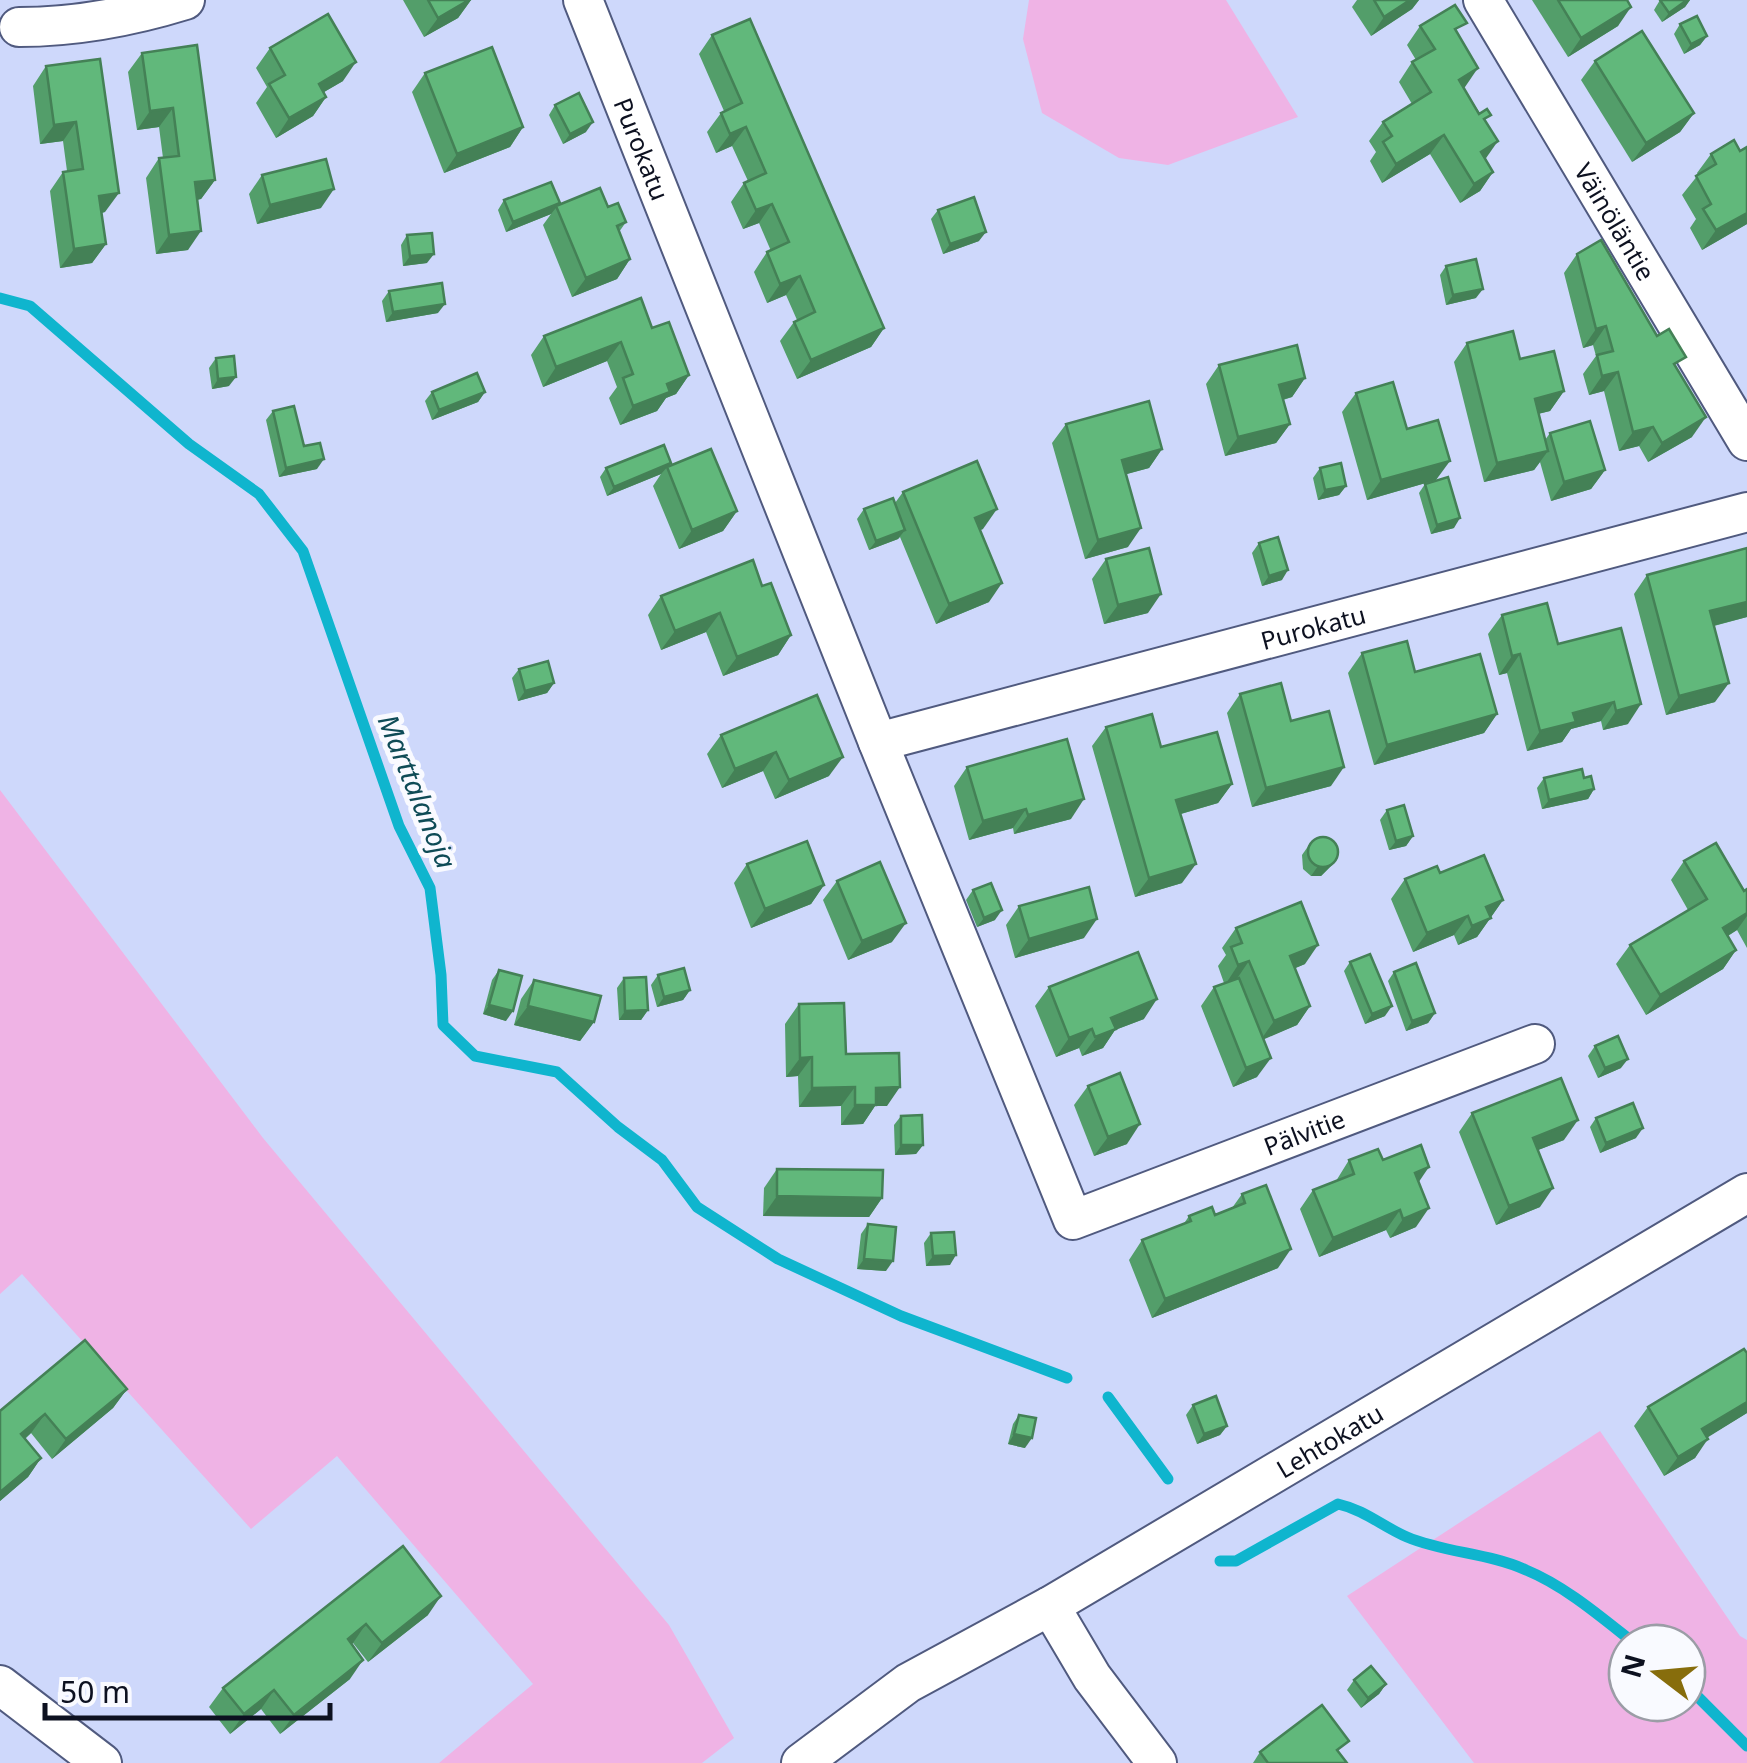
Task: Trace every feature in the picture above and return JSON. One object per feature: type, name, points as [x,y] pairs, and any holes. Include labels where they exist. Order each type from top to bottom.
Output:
[{"type":"street","points":[[18,27],[100,22],[185,0]]},
{"type":"street","name":"Purokatu","points":[[584,0],[1072,1220]]},
{"type":"street","name":"Väinöläntie","points":[[1483,0],[1747,441]]},
{"type":"street","name":"Purokatu","points":[[878,742],[1747,512]]},
{"type":"street","name":"Pälvitie","points":[[1072,1220],[1535,1044]]},
{"type":"street","name":"Lehtokatu","points":[[801,1763],[908,1683],[1050,1606],[1747,1193]]},
{"type":"street","points":[[1050,1606],[1092,1677],[1157,1763]]},
{"type":"street","points":[[0,1686],[102,1763]]},
{"type":"shaded area","points":[[1029,0],[1226,0],[1298,117],[1168,165],[1119,158],[1042,113],[1023,39]]},
{"type":"shaded area","points":[[0,790],[263,1138],[669,1625],[734,1738],[702,1763],[439,1763],[533,1684],[337,1456],[251,1529],[22,1274],[0,1294]]},
{"type":"shaded area","points":[[1600,1431],[1740,1636],[1747,1640],[1747,1763],[1474,1763],[1347,1596]]},
{"type":"building","points":[[428,0],[469,0],[438,18]]},
{"type":"building","points":[[1374,0],[1410,0],[1384,17]]},
{"type":"building","points":[[1558,0],[1627,0],[1631,7],[1581,38]]},
{"type":"building","points":[[1660,0],[1687,0],[1669,13]]},
{"type":"building","points":[[1455,5],[1467,23],[1455,29],[1478,68],[1459,80],[1479,114],[1487,109],[1491,115],[1484,119],[1498,141],[1481,152],[1493,172],[1474,184],[1444,135],[1396,164],[1383,142],[1392,136],[1383,122],[1431,92],[1412,62],[1435,49],[1420,26]]},
{"type":"building","points":[[328,14],[356,62],[319,84],[326,97],[289,118],[269,84],[285,75],[270,48]]},
{"type":"building","points":[[1697,16],[1707,36],[1691,44],[1680,24]]},
{"type":"building","points":[[750,19],[884,328],[811,360],[794,322],[815,312],[800,276],[780,284],[767,252],[789,242],[772,204],[756,210],[744,183],[766,173],[746,127],[730,134],[721,113],[742,103],[712,35]]},
{"type":"building","points":[[1642,31],[1694,113],[1646,143],[1595,61]]},
{"type":"building","points":[[197,45],[215,180],[195,182],[201,231],[169,235],[159,158],[179,156],[173,108],[150,111],[142,53]]},
{"type":"building","points":[[492,47],[523,127],[457,154],[425,73]]},
{"type":"building","points":[[100,59],[119,193],[99,196],[106,244],[74,249],[63,172],[83,169],[76,122],[54,125],[46,66]]},
{"type":"building","points":[[579,93],[593,122],[570,134],[555,105]]},
{"type":"building","points":[[1734,140],[1740,151],[1747,147],[1747,213],[1716,230],[1703,209],[1711,204],[1696,176],[1716,164],[1711,154]]},
{"type":"building","points":[[326,159],[334,189],[270,205],[262,175]]},
{"type":"building","points":[[551,182],[560,203],[513,222],[504,200]]},
{"type":"building","points":[[600,188],[608,207],[618,203],[626,222],[617,226],[630,259],[586,278],[556,206]]},
{"type":"building","points":[[974,197],[986,232],[950,244],[938,210]]},
{"type":"building","points":[[432,233],[434,254],[410,256],[407,235]]},
{"type":"building","points":[[1601,240],[1657,336],[1669,329],[1686,357],[1674,364],[1706,417],[1662,443],[1653,427],[1633,432],[1618,372],[1602,376],[1597,355],[1613,351],[1606,326],[1596,329],[1577,254]]},
{"type":"building","points":[[1476,259],[1483,289],[1453,295],[1446,266]]},
{"type":"building","points":[[442,283],[445,304],[393,312],[389,291]]},
{"type":"building","points":[[641,298],[652,328],[669,322],[689,375],[667,384],[670,392],[633,406],[623,378],[633,374],[621,342],[556,367],[544,336]]},
{"type":"building","points":[[1513,331],[1520,359],[1554,351],[1564,391],[1535,399],[1548,451],[1497,463],[1467,343]]},
{"type":"building","points":[[1297,345],[1305,378],[1279,385],[1290,424],[1238,437],[1219,365]]},
{"type":"building","points":[[234,356],[236,377],[218,379],[216,358]]},
{"type":"building","points":[[477,373],[485,392],[439,410],[432,392]]},
{"type":"building","points":[[1393,382],[1407,429],[1438,420],[1450,461],[1381,480],[1356,393]]},
{"type":"building","points":[[1149,401],[1162,449],[1122,460],[1141,528],[1098,540],[1066,424]]},
{"type":"building","points":[[294,406],[304,446],[320,443],[324,459],[286,468],[273,411]]},
{"type":"building","points":[[1590,421],[1605,470],[1564,482],[1550,433]]},
{"type":"building","points":[[664,445],[671,463],[614,487],[606,468]]},
{"type":"building","points":[[711,449],[737,511],[692,530],[667,467]]},
{"type":"building","points":[[977,461],[997,509],[975,518],[1002,583],[949,604],[903,492]]},
{"type":"building","points":[[1341,463],[1346,486],[1325,490],[1320,468]]},
{"type":"building","points":[[1448,477],[1460,518],[1437,525],[1425,484]]},
{"type":"building","points":[[893,498],[905,530],[876,541],[864,509]]},
{"type":"building","points":[[1278,537],[1288,570],[1269,576],[1259,543]]},
{"type":"building","points":[[1149,548],[1161,594],[1118,605],[1106,559]]},
{"type":"building","points":[[1747,548],[1747,602],[1710,611],[1729,683],[1679,696],[1647,575]]},
{"type":"building","points":[[753,560],[762,586],[771,583],[791,635],[737,657],[720,613],[675,631],[661,596]]},
{"type":"building","points":[[1547,603],[1558,644],[1621,628],[1641,704],[1616,711],[1614,702],[1573,713],[1576,722],[1540,731],[1520,654],[1512,656],[1502,615]]},
{"type":"building","points":[[1407,641],[1415,672],[1480,654],[1497,714],[1387,745],[1362,653]]},
{"type":"building","points":[[548,661],[554,683],[525,691],[519,669]]},
{"type":"building","points":[[1281,683],[1291,721],[1329,711],[1344,767],[1266,788],[1240,694]]},
{"type":"building","points":[[817,695],[843,757],[789,780],[776,752],[735,769],[721,735]]},
{"type":"building","points":[[1152,714],[1161,747],[1217,732],[1232,784],[1176,800],[1196,864],[1149,878],[1106,727]]},
{"type":"building","points":[[1067,739],[1084,799],[1028,815],[1026,809],[983,821],[967,767]]},
{"type":"building","points":[[1582,769],[1584,778],[1591,776],[1594,789],[1549,800],[1544,778]]},
{"type":"building","points":[[1404,805],[1413,836],[1396,841],[1387,810]]},
{"type":"building","points":[[1323,837],[1337,846],[1338,852],[1329,866],[1323,867],[1309,858],[1308,852],[1317,838]]},
{"type":"building","points":[[807,841],[824,885],[765,909],[747,864]]},
{"type":"building","points":[[1716,843],[1744,891],[1747,889],[1747,913],[1723,928],[1736,950],[1660,995],[1630,945],[1707,899],[1684,861]]},
{"type":"building","points":[[1484,855],[1503,900],[1486,907],[1491,918],[1472,926],[1468,916],[1427,933],[1405,879],[1437,866],[1440,873]]},
{"type":"building","points":[[880,862],[906,923],[862,941],[837,881]]},
{"type":"building","points":[[991,883],[1002,910],[984,918],[973,890]]},
{"type":"building","points":[[1089,887],[1097,919],[1029,939],[1019,906]]},
{"type":"building","points":[[1301,902],[1318,945],[1290,956],[1310,1006],[1274,1021],[1249,961],[1238,965],[1231,947],[1242,943],[1236,928]]},
{"type":"building","points":[[1138,952],[1157,999],[1111,1018],[1116,1029],[1095,1037],[1092,1029],[1069,1038],[1049,987]]},
{"type":"building","points":[[1370,954],[1392,1006],[1372,1014],[1350,962]]},
{"type":"building","points":[[1416,963],[1435,1013],[1412,1021],[1394,972]]},
{"type":"building","points":[[684,968],[690,990],[664,997],[658,975]]},
{"type":"building","points":[[499,970],[522,976],[513,1011],[489,1005]]},
{"type":"building","points":[[646,977],[648,1010],[625,1011],[624,978]]},
{"type":"building","points":[[1239,978],[1271,1058],[1246,1068],[1214,987]]},
{"type":"building","points":[[534,980],[601,996],[594,1022],[528,1006]]},
{"type":"building","points":[[844,1003],[846,1054],[899,1053],[900,1087],[876,1088],[876,1105],[855,1105],[855,1087],[812,1088],[812,1057],[800,1058],[799,1004]]},
{"type":"building","points":[[1618,1036],[1628,1059],[1605,1068],[1595,1046]]},
{"type":"building","points":[[1120,1073],[1140,1124],[1108,1137],[1088,1086]]},
{"type":"building","points":[[1561,1078],[1578,1120],[1533,1138],[1553,1188],[1509,1206],[1472,1113]]},
{"type":"building","points":[[1633,1103],[1643,1128],[1606,1143],[1596,1118]]},
{"type":"building","points":[[922,1115],[923,1145],[901,1145],[901,1116]]},
{"type":"building","points":[[1421,1145],[1429,1167],[1415,1173],[1429,1208],[1403,1219],[1400,1210],[1333,1238],[1313,1190],[1354,1174],[1349,1160],[1378,1149],[1383,1160]]},
{"type":"building","points":[[777,1169],[883,1170],[882,1198],[777,1196]]},
{"type":"building","points":[[1266,1185],[1291,1249],[1165,1299],[1142,1240],[1191,1221],[1189,1216],[1212,1207],[1215,1215],[1245,1203],[1242,1194]]},
{"type":"building","points":[[868,1224],[896,1227],[893,1261],[864,1259]]},
{"type":"building","points":[[954,1232],[956,1255],[933,1256],[931,1233]]},
{"type":"building","points":[[85,1340],[127,1389],[66,1439],[45,1414],[21,1434],[41,1458],[0,1492],[0,1411]]},
{"type":"building","points":[[1744,1349],[1747,1402],[1702,1429],[1708,1439],[1678,1457],[1648,1407]]},
{"type":"building","points":[[1216,1396],[1227,1426],[1204,1434],[1193,1405]]},
{"type":"building","points":[[1019,1415],[1036,1418],[1032,1438],[1014,1434]]},
{"type":"building","points":[[403,1546],[441,1596],[382,1643],[366,1624],[348,1639],[363,1660],[294,1715],[274,1690],[244,1714],[223,1688]]},
{"type":"building","points":[[1371,1666],[1386,1684],[1368,1698],[1354,1680]]},
{"type":"building","points":[[1322,1705],[1349,1741],[1337,1750],[1347,1763],[1268,1763],[1260,1752]]},
{"type":"waterway","name":"Marttalanoja","points":[[0,298],[30,306],[189,444],[259,494],[303,551],[399,826],[430,888],[443,1025],[475,1056],[557,1072],[662,1160],[697,1207],[778,1259],[901,1316],[1067,1378]]},
{"type":"waterway","name":"Marttalanoja","points":[[1108,1397],[1168,1479]]},
{"type":"waterway","name":"Marttalanoja","points":[[1220,1561],[1236,1561],[1338,1504],[1422,1542],[1512,1564],[1555,1584],[1608,1623]]},
{"type":"waterway","name":"Marttalanoja","points":[[1707,1706],[1747,1746]]}]
